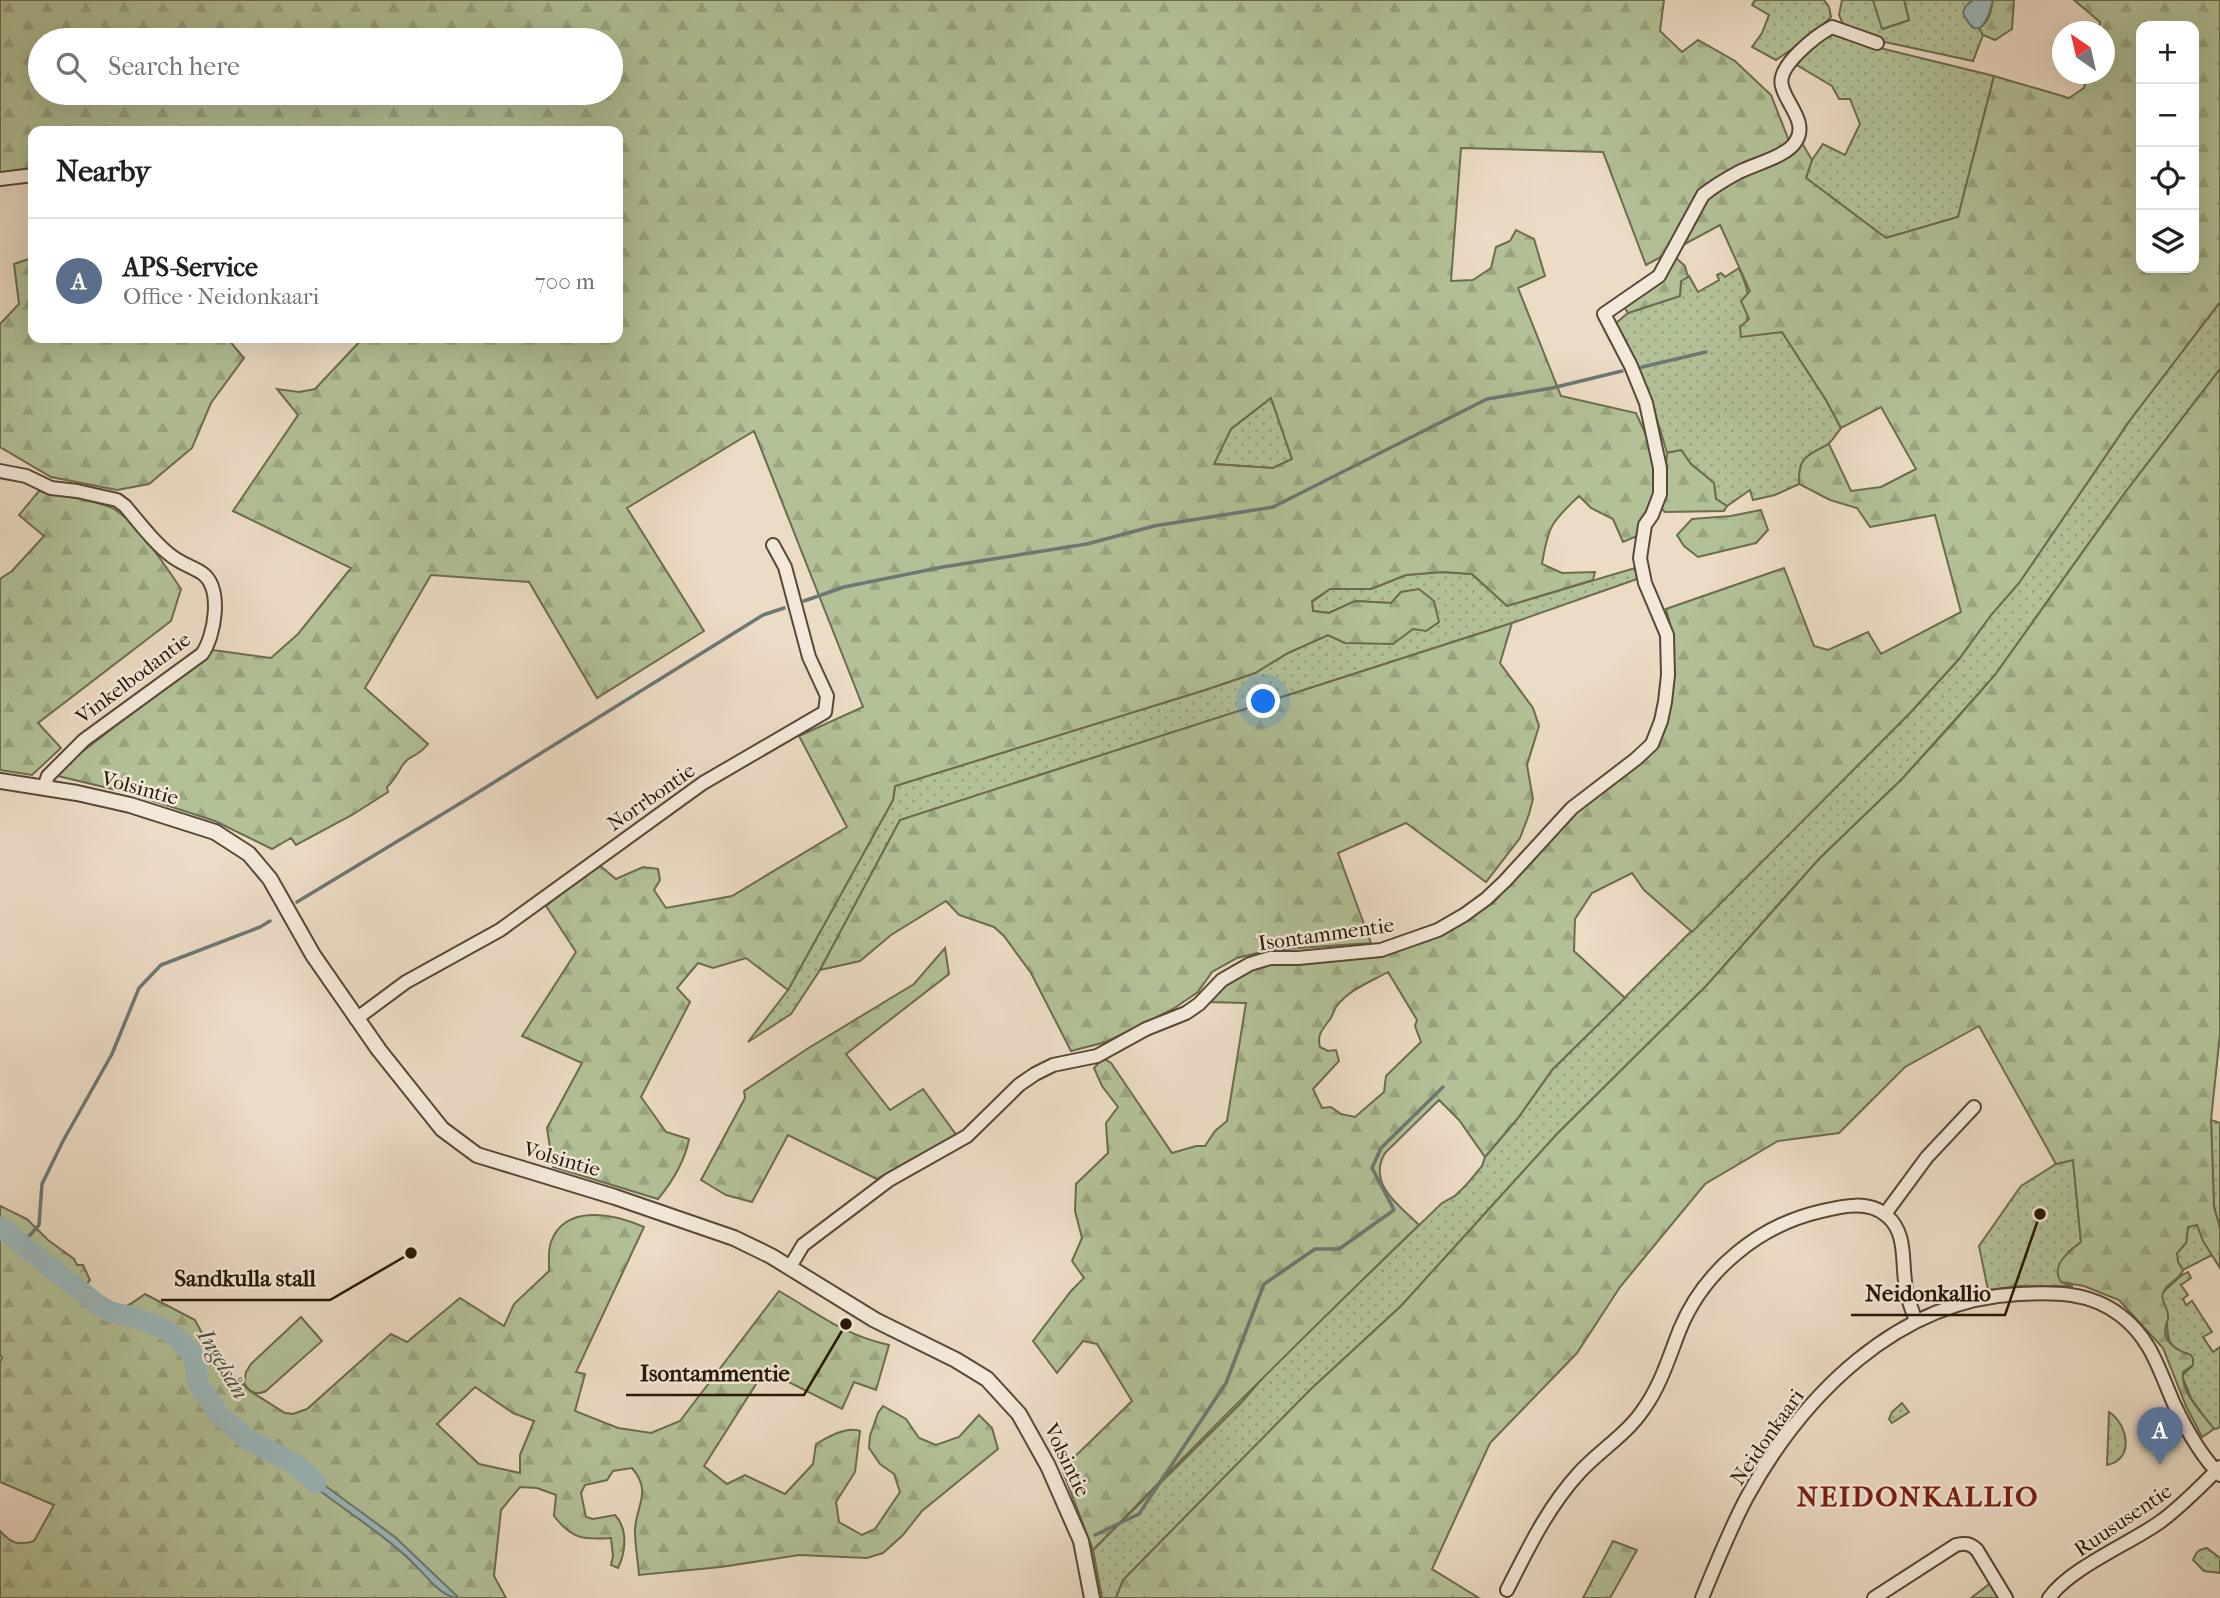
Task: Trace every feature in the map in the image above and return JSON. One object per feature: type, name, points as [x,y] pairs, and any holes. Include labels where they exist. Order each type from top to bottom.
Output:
[{"type":"street","name":"Isontammentie","points":[[790,1267],[803,1245],[889,1180],[967,1136],[1018,1085],[1035,1074],[1053,1065],[1097,1056],[1146,1029],[1186,1013],[1199,1004],[1222,980],[1250,964],[1270,958],[1381,950],[1429,934],[1464,915],[1505,881],[1573,808],[1652,744],[1665,702],[1668,650],[1667,635],[1645,583],[1640,558],[1645,525],[1660,494],[1660,468],[1646,403],[1631,366],[1604,314],[1659,276],[1703,195],[1739,172],[1792,147],[1800,131],[1798,120],[1781,85],[1782,77],[1787,67],[1806,46],[1832,27],[1877,43]]},
{"type":"street","points":[[0,179],[28,176]]},
{"type":"street","name":"Vinkelbodantie","points":[[0,471],[26,476],[51,488],[117,500],[164,550],[180,563],[201,573],[212,586],[214,628],[202,654],[84,740],[60,761],[48,776],[44,787]]},
{"type":"street","name":"Norrbontie","points":[[356,1019],[407,982],[500,930],[703,783],[825,712],[827,696],[809,657],[785,567],[773,545]]},
{"type":"street","name":"Volsintie","points":[[0,781],[130,805],[193,824],[233,842],[255,860],[271,879],[313,954],[356,1019],[442,1129],[477,1155],[715,1230],[752,1246],[875,1320],[972,1369],[1005,1396],[1032,1434],[1081,1542],[1092,1598]]},
{"type":"street","points":[[1885,1214],[1927,1157],[1974,1107]]},
{"type":"street","points":[[1507,1590],[1534,1536],[1559,1497],[1581,1471],[1642,1412],[1664,1374],[1681,1326],[1692,1305],[1718,1270],[1755,1240],[1802,1216],[1857,1205],[1873,1207],[1892,1221],[1900,1237],[1908,1298],[1916,1321]]},
{"type":"street","name":"Neidonkaari","points":[[1702,1598],[1748,1496],[1799,1418],[1853,1362],[1886,1338],[1916,1321],[1951,1307],[2009,1294],[2057,1292],[2082,1296],[2105,1305],[2135,1328],[2150,1346],[2183,1423],[2219,1471]]},
{"type":"street","name":"Ruususentie","points":[[2049,1598],[2062,1584],[2083,1569],[2160,1522],[2219,1471]]},
{"type":"street","points":[[1874,1598],[1956,1545],[1965,1544],[1972,1545],[1977,1550],[2006,1598]]},
{"type":"green space","points":[[0,0],[1664,0],[1660,31],[1682,52],[1698,40],[1735,61],[1771,95],[1793,151],[1802,143],[1812,160],[1806,178],[1886,238],[1958,217],[1994,76],[2069,98],[2084,88],[2085,84],[2115,84],[2115,21],[2099,21],[2074,0],[2220,0],[2220,302],[2130,420],[2019,583],[1991,615],[1959,659],[1909,714],[1692,932],[1644,890],[1632,873],[1592,893],[1575,919],[1574,951],[1625,998],[1552,1070],[1518,1118],[1485,1157],[1459,1120],[1439,1100],[1385,1153],[1380,1164],[1383,1184],[1395,1202],[1419,1225],[1254,1386],[1093,1550],[1062,1469],[1132,1401],[1097,1344],[1083,1341],[1057,1373],[1033,1341],[1084,1278],[1072,1261],[1082,1238],[1075,1211],[1076,1184],[1108,1153],[1106,1123],[1118,1107],[1102,1086],[1094,1068],[1103,1058],[1111,1063],[1172,1153],[1205,1146],[1215,1131],[1227,1121],[1246,1003],[1208,1002],[1234,976],[1267,963],[1298,962],[1441,934],[1493,903],[1576,811],[1651,754],[1663,731],[1672,686],[1674,639],[1666,609],[1784,568],[1814,646],[1828,650],[1868,632],[1881,654],[1961,612],[1935,515],[1870,527],[1857,508],[1830,500],[1799,484],[1800,468],[1805,458],[1829,444],[1851,491],[1881,487],[1916,469],[1881,407],[1841,428],[1782,332],[1741,337],[1740,327],[1749,319],[1741,301],[1750,291],[1720,225],[1646,265],[1603,152],[1461,148],[1451,281],[1473,280],[1491,268],[1496,247],[1510,241],[1516,230],[1534,239],[1545,276],[1518,288],[1561,396],[1636,413],[1651,446],[1656,486],[1637,536],[1623,542],[1613,519],[1591,508],[1579,496],[1552,526],[1542,564],[1562,573],[1595,572],[1593,580],[1507,606],[1472,574],[1442,572],[1406,575],[1371,589],[1330,589],[1312,601],[1313,611],[1329,613],[1355,601],[1391,603],[1401,592],[1419,589],[1434,601],[1439,622],[1426,631],[1413,629],[1393,644],[1345,643],[1328,635],[1288,653],[1255,673],[895,786],[893,800],[788,990],[746,958],[713,968],[698,963],[677,988],[690,1002],[641,1097],[666,1132],[689,1139],[677,1171],[658,1199],[553,1167],[547,1128],[582,1063],[522,1036],[576,952],[546,906],[598,864],[616,879],[643,867],[658,869],[660,880],[654,890],[666,908],[732,896],[847,827],[799,736],[863,707],[754,431],[627,508],[704,631],[597,698],[529,582],[431,575],[365,688],[428,744],[405,762],[387,787],[388,792],[352,815],[296,845],[291,838],[272,849],[215,821],[129,793],[58,776],[65,765],[213,650],[271,658],[298,634],[351,568],[233,511],[298,415],[277,389],[299,392],[315,389],[358,343],[623,343],[623,126],[28,126],[28,170],[0,176]],"holes":[[[1271,398],[1292,459],[1273,468],[1214,464],[1231,429]],[[1388,972],[1417,1020],[1415,1026],[1421,1042],[1386,1076],[1384,1092],[1355,1117],[1341,1114],[1331,1107],[1322,1108],[1313,1089],[1339,1061],[1336,1050],[1328,1051],[1320,1047],[1320,1034],[1341,1001],[1353,991]]]},
{"type":"green space","points":[[1755,0],[1824,0],[1831,17],[1810,37],[1776,60],[1752,47],[1762,33],[1769,15],[1752,5]]},
{"type":"green space","points":[[1842,0],[1873,0],[1883,29],[1909,20],[1904,0],[1973,0],[1965,7],[1972,27],[1979,28],[1983,35],[1973,61],[1885,42],[1843,24],[1839,15]]},
{"type":"green space","points":[[1873,0],[1904,0],[1909,20],[1882,29]]},
{"type":"green space","points":[[1993,0],[2014,0],[2012,29],[1995,40],[1983,35],[1979,28],[1988,19]]},
{"type":"green space","points":[[1842,33],[1872,46],[1994,76],[1958,217],[1886,238],[1806,178],[1812,160],[1823,144],[1845,155],[1860,124],[1850,99],[1839,99],[1832,86],[1795,64],[1821,39]]},
{"type":"green space","points":[[1675,257],[1685,266],[1688,277],[1681,281],[1680,296],[1628,313],[1624,307]]},
{"type":"green space","points":[[28,259],[28,343],[231,343],[244,358],[211,403],[192,448],[149,484],[117,490],[51,477],[0,447],[0,324],[19,304],[14,264]]},
{"type":"green space","points":[[1739,268],[1749,302],[1748,318],[1741,336],[1782,332],[1841,428],[1828,444],[1808,456],[1802,463],[1799,484],[1775,495],[1753,500],[1750,490],[1727,506],[1716,499],[1714,483],[1691,464],[1681,450],[1667,453],[1646,387],[1616,323],[1628,313],[1680,296],[1681,281],[1689,276],[1698,292],[1719,280],[1717,275],[1721,273],[1725,277]]},
{"type":"green space","points":[[2220,302],[2220,369],[2124,494],[1995,675],[1902,779],[1819,859],[1707,985],[1557,1134],[1401,1306],[1311,1389],[1123,1580],[1116,1598],[1102,1598],[1093,1550],[1242,1402],[1272,1367],[1442,1203],[1455,1196],[1468,1183],[1552,1070],[1909,714],[1959,659],[1991,615],[2019,583],[2130,420]]},
{"type":"green space","points":[[2220,369],[2220,1034],[2211,1120],[2214,1207],[2220,1228],[2220,1268],[2203,1241],[2197,1225],[2188,1227],[2186,1243],[2177,1253],[2183,1270],[2162,1295],[2168,1317],[2166,1337],[2172,1345],[2191,1355],[2193,1359],[2193,1365],[2183,1372],[2185,1387],[2214,1429],[2202,1437],[2186,1406],[2163,1348],[2119,1300],[2084,1286],[2061,1282],[2058,1276],[2059,1265],[2081,1242],[2073,1160],[2056,1164],[1979,1026],[1905,1067],[1839,1133],[1778,1141],[1705,1184],[1620,1287],[1577,1353],[1490,1443],[1432,1569],[1479,1598],[1116,1598],[1123,1580],[1311,1389],[1401,1306],[1557,1134],[1707,985],[1819,859],[1902,779],[1951,725],[1995,675],[2124,494]]},
{"type":"green space","points":[[1271,398],[1292,459],[1273,468],[1213,464],[1231,429]]},
{"type":"green space","points":[[1681,450],[1691,464],[1714,483],[1716,499],[1727,506],[1724,511],[1665,512],[1659,506],[1667,453]]},
{"type":"green space","points":[[39,491],[88,500],[114,509],[141,534],[181,589],[171,621],[38,723],[61,748],[32,775],[0,770],[0,579],[12,571],[44,536],[19,515]]},
{"type":"green space","points":[[1761,510],[1768,530],[1756,543],[1698,557],[1684,546],[1677,535],[1692,519]]},
{"type":"green space","points":[[1635,568],[1637,579],[1512,623],[900,820],[820,970],[791,1014],[748,1042],[788,990],[893,800],[895,786],[1255,673],[1288,653],[1328,635],[1345,643],[1392,603],[1356,601],[1329,613],[1313,611],[1312,602],[1330,589],[1371,589],[1406,575],[1442,572],[1472,574],[1507,606]]},
{"type":"green space","points":[[1512,623],[1500,663],[1533,708],[1539,726],[1527,765],[1533,799],[1520,838],[1486,882],[1406,823],[1338,853],[1371,943],[1270,950],[1237,958],[1212,972],[1198,992],[1173,1009],[1106,1042],[1071,1051],[1031,973],[1004,936],[994,927],[959,915],[946,901],[891,935],[860,961],[820,970],[900,820]]},
{"type":"green space","points":[[945,948],[949,974],[846,1054],[890,1110],[923,1089],[957,1136],[877,1179],[788,1135],[752,1202],[726,1195],[701,1180],[745,1098],[744,1091],[914,984]]},
{"type":"green space","points":[[2211,1120],[2220,1123],[2220,1228],[2214,1207]]},
{"type":"green space","points":[[2073,1160],[2081,1242],[2068,1252],[2061,1282],[2073,1286],[2020,1286],[1988,1290],[1979,1246],[2021,1186],[2056,1164]]},
{"type":"green space","points":[[0,1206],[27,1219],[48,1240],[74,1259],[77,1265],[83,1265],[90,1280],[85,1286],[101,1304],[112,1308],[124,1307],[145,1294],[195,1320],[215,1358],[250,1391],[285,1413],[293,1414],[307,1409],[391,1334],[407,1342],[460,1298],[504,1326],[514,1304],[549,1271],[550,1245],[558,1230],[567,1221],[579,1217],[606,1216],[644,1227],[576,1372],[585,1374],[575,1411],[618,1428],[651,1433],[680,1421],[779,1291],[845,1330],[889,1345],[876,1390],[854,1382],[842,1409],[765,1370],[704,1466],[727,1484],[745,1475],[785,1494],[813,1464],[816,1444],[843,1431],[860,1431],[855,1472],[836,1502],[839,1522],[862,1535],[875,1529],[900,1492],[894,1474],[880,1464],[869,1448],[870,1436],[883,1406],[906,1419],[919,1438],[936,1445],[959,1437],[979,1415],[992,1428],[998,1449],[922,1511],[903,1535],[883,1553],[867,1558],[799,1555],[721,1567],[639,1575],[635,1531],[642,1492],[632,1468],[613,1471],[607,1480],[585,1485],[581,1493],[586,1517],[593,1519],[615,1515],[622,1527],[623,1555],[618,1568],[611,1565],[611,1538],[593,1539],[573,1534],[554,1516],[556,1495],[537,1488],[520,1487],[501,1510],[494,1576],[506,1598],[0,1598],[0,1531],[15,1542],[34,1541],[54,1505],[0,1482]],"holes":[[[475,1387],[513,1413],[534,1421],[520,1455],[520,1473],[479,1464],[437,1424]]]},
{"type":"green space","points":[[2197,1225],[2212,1255],[2183,1270],[2177,1253],[2186,1243],[2188,1227]]},
{"type":"green space","points":[[2188,1272],[2191,1278],[2181,1285],[2188,1295],[2183,1299],[2186,1305],[2192,1301],[2212,1332],[2203,1337],[2213,1352],[2220,1347],[2220,1427],[2216,1429],[2212,1428],[2191,1398],[2182,1376],[2193,1365],[2187,1354],[2172,1346],[2168,1337],[2162,1293]]},
{"type":"green space","points":[[301,1317],[322,1341],[266,1391],[251,1391],[244,1383],[251,1364]]},
{"type":"green space","points":[[1902,1403],[1909,1412],[1892,1423],[1889,1419],[1892,1412]]},
{"type":"green space","points":[[2109,1412],[2121,1425],[2126,1441],[2122,1456],[2107,1465]]},
{"type":"green space","points":[[1613,1541],[1637,1550],[1610,1598],[1583,1598]]},
{"type":"green space","points":[[2207,1548],[2220,1558],[2220,1573],[2204,1571],[2193,1560],[2198,1551]]},
{"type":"green space","points":[[1992,1582],[2001,1598],[1971,1598]]},
{"type":"water","points":[[1973,0],[1993,0],[1985,21],[1978,28],[1968,22],[1963,13]]},
{"type":"water","points":[[297,1465],[395,1537],[459,1598],[440,1590],[392,1544],[307,1484]]},
{"type":"waterway","points":[[1642,367],[1706,352]]},
{"type":"waterway","points":[[804,601],[844,587],[943,567],[1087,544],[1154,526],[1273,507],[1487,399],[1552,388],[1622,371]]},
{"type":"waterway","points":[[297,902],[763,615],[784,608]]},
{"type":"waterway","points":[[22,1244],[39,1225],[42,1184],[112,1054],[139,988],[161,965],[270,921]]},
{"type":"waterway","points":[[1095,1535],[1139,1514],[1226,1383],[1264,1284],[1315,1249],[1339,1249],[1394,1210],[1372,1168],[1381,1148],[1443,1087]]},
{"type":"waterway","name":"Ingelsån","points":[[0,1227],[97,1304],[110,1312],[161,1327],[176,1337],[191,1353],[198,1383],[218,1414],[247,1439],[297,1465],[316,1483]]},
{"type":"place","name":"Neidonkallio","points":[[2040,1214]]},
{"type":"place","name":"Sandkulla stall","points":[[411,1253]]},
{"type":"place","name":"Isontammentie","points":[[846,1324]]},
{"type":"place","name":"APS-Service","points":[[2160,1465]]},
{"type":"district","name":"NEIDONKALLIO","points":[[1918,1496]]}]
